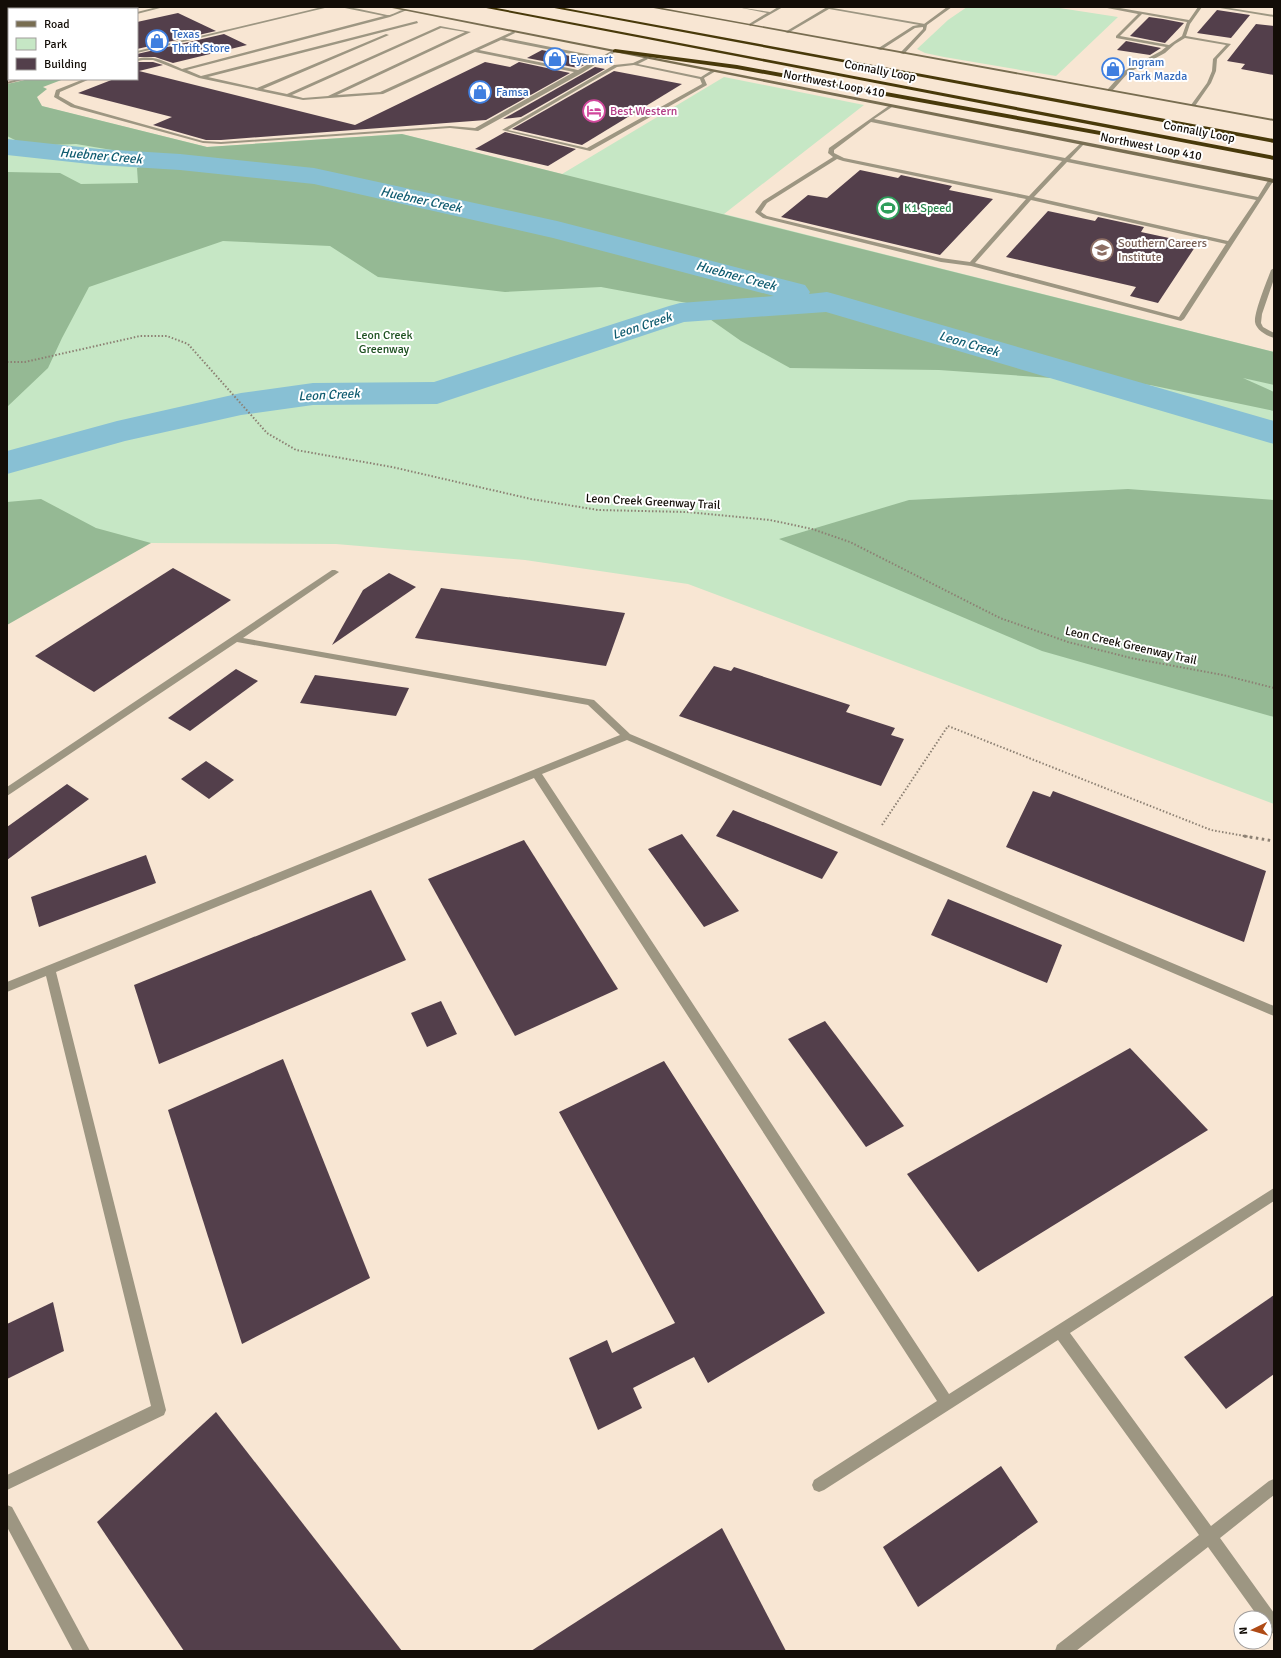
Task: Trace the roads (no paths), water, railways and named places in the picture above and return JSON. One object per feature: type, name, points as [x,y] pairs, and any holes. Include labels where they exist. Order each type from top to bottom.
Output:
[{"type":"highway","name":"Connally Loop","points":[[483,7],[1274,158]]},
{"type":"highway","name":"Connally Loop","points":[[551,7],[1274,141]]},
{"type":"highway","points":[[614,51],[738,67],[934,104],[1105,133]]},
{"type":"highway","points":[[1121,136],[1274,158]]},
{"type":"main road","name":"Northwest Loop 410","points":[[389,7],[1272,181]]},
{"type":"main road","points":[[650,7],[1274,120]]},
{"type":"street","points":[[138,13],[162,7]]},
{"type":"street","points":[[138,52],[327,7]]},
{"type":"street","points":[[342,7],[389,16]]},
{"type":"street","points":[[739,7],[771,13]]},
{"type":"street","points":[[750,25],[781,7]]},
{"type":"street","points":[[880,49],[914,28],[925,25],[950,7]]},
{"type":"street","points":[[1104,7],[1118,8],[1189,21]]},
{"type":"street","points":[[1184,37],[1184,30],[1200,7]]},
{"type":"street","points":[[1216,7],[1274,16]]},
{"type":"street","points":[[787,32],[828,8],[925,25]]},
{"type":"street","points":[[182,70],[389,16],[405,10]]},
{"type":"street","points":[[1141,13],[1117,37],[1169,46]]},
{"type":"street","points":[[201,77],[417,22],[423,23]]},
{"type":"street","points":[[258,89],[417,22]]},
{"type":"street","points":[[329,97],[469,32],[429,24]]},
{"type":"street","points":[[902,53],[925,29],[925,25]]},
{"type":"street","points":[[286,96],[441,27]]},
{"type":"street","points":[[138,60],[152,58],[201,77],[303,99],[381,93],[514,32]]},
{"type":"street","points":[[1110,90],[1126,72],[1163,52],[1169,46],[1184,37],[1229,44],[1215,59],[1214,72],[1209,83],[1193,105]]},
{"type":"street","points":[[499,38],[602,59]]},
{"type":"street","points":[[474,50],[580,72]]},
{"type":"street","points":[[86,80],[58,91],[56,97],[73,106],[203,142],[221,143],[450,127],[476,130],[580,72],[614,51]]},
{"type":"street","points":[[634,64],[646,58]]},
{"type":"street","points":[[702,78],[705,84],[588,150],[504,130],[616,66],[634,64],[702,78],[714,71]]},
{"type":"street","points":[[645,66],[652,74]]},
{"type":"street","points":[[670,78],[693,76]]},
{"type":"street","points":[[7,83],[20,80]]},
{"type":"street","points":[[890,106],[831,149],[831,153],[836,157],[1030,198],[1229,243]]},
{"type":"street","points":[[870,120],[1259,198]]},
{"type":"street","points":[[971,264],[1082,143]]},
{"type":"street","points":[[836,157],[765,202],[758,212],[765,217],[941,260],[971,264],[1181,319],[1229,243],[1272,181]]},
{"type":"street","points":[[1274,270],[1258,314],[1258,323],[1262,328],[1274,336]]},
{"type":"street","points":[[7,792],[335,572]]},
{"type":"street","points":[[235,639],[591,702],[627,736],[1274,1011]]},
{"type":"street","points":[[7,987],[627,736]]},
{"type":"street","points":[[536,772],[947,1403]]},
{"type":"street","points":[[7,1483],[159,1410],[50,969]]},
{"type":"street","points":[[819,1485],[1274,1194]]},
{"type":"street","points":[[1060,1331],[1274,1626]]},
{"type":"street","points":[[1063,1651],[1274,1486]]},
{"type":"street","points":[[7,1512],[82,1651]]},
{"type":"waterway","name":"Huebner Creek","points":[[7,147],[99,157],[180,162],[314,176],[557,230],[794,292]]},
{"type":"waterway","name":"Leon Creek","points":[[7,463],[117,432],[241,404],[313,394],[437,393],[680,313],[827,302],[1274,433]]},
{"type":"place","name":"Texas Thrift Store","points":[[157,41]]},
{"type":"place","name":"Eyemart","points":[[555,59]]},
{"type":"place","name":"Ingram Park Mazda","points":[[1113,69]]},
{"type":"place","name":"Famsa","points":[[480,92]]},
{"type":"place","name":"Best Western","points":[[594,111]]},
{"type":"place","name":"K1 Speed","points":[[888,208]]},
{"type":"place","name":"Southern Careers Institute","points":[[1102,250]]},
{"type":"park label","name":"Leon Creek Greenway","points":[[384,342]]}]
